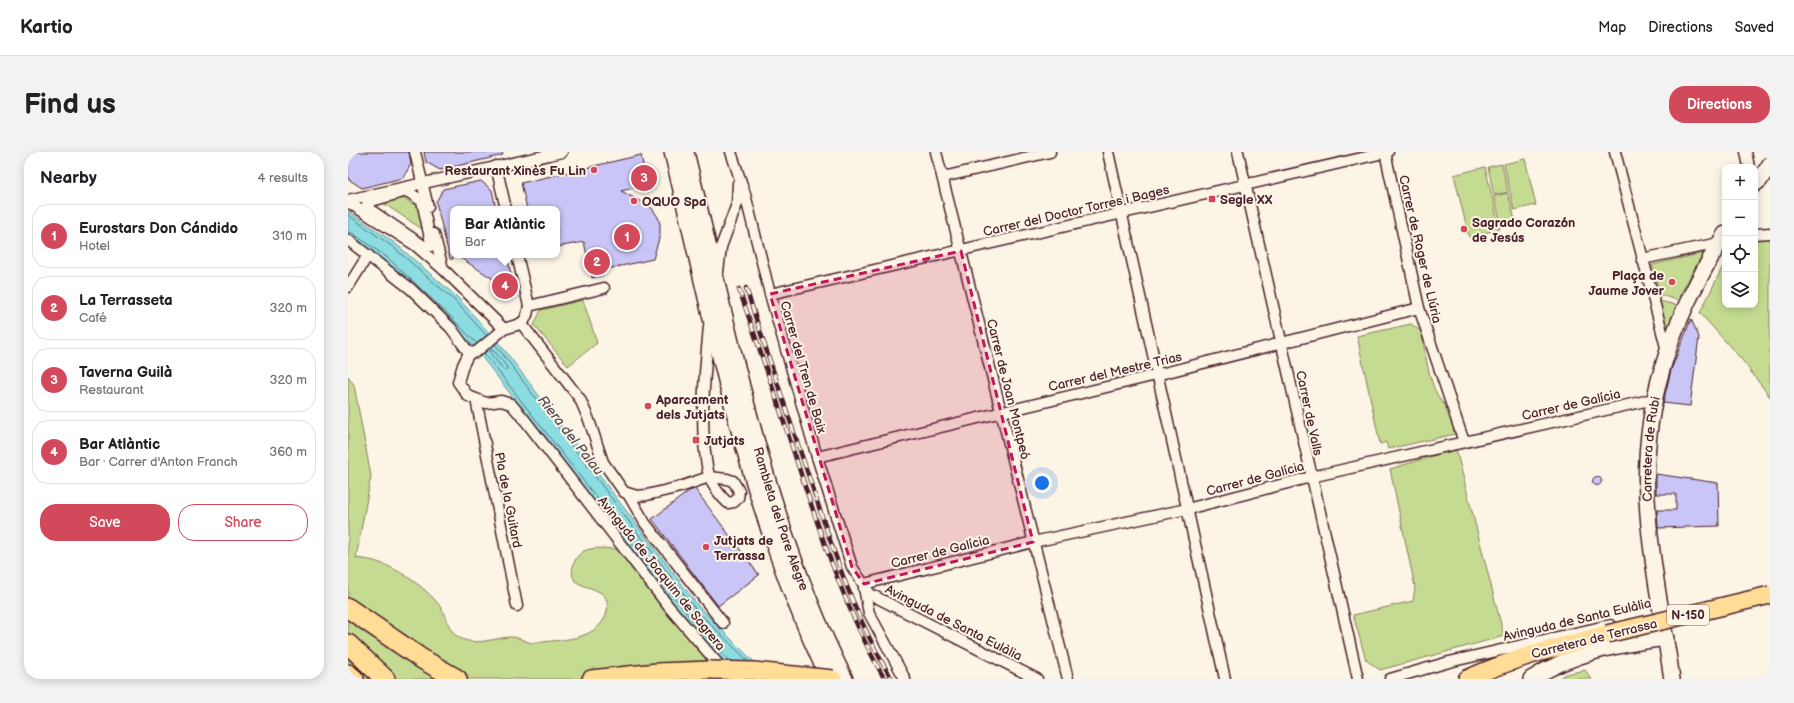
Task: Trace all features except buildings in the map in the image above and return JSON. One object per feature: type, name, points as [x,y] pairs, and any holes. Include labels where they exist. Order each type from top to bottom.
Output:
[{"type":"highway","points":[[348,608],[422,659],[457,679]]},
{"type":"highway","points":[[348,644],[385,679]]},
{"type":"highway","points":[[348,674],[354,679]]},
{"type":"main road","name":"Rambleta del Pare Alegre","points":[[672,152],[739,432],[767,527],[799,616],[829,679]]},
{"type":"main road","name":"Rambleta del Pare Alegre","points":[[686,152],[753,427],[777,509],[802,584],[845,679]]},
{"type":"main road","points":[[1758,182],[1770,164]]},
{"type":"main road","name":"Carretera de Rubi","points":[[1672,679],[1650,536],[1646,487],[1648,450],[1654,399],[1667,351],[1685,305],[1722,238]]},
{"type":"main road","name":"Carretera de Terrassa","points":[[1609,639],[1770,595]]},
{"type":"main road","name":"Carretera de Terrassa","points":[[1467,679],[1488,674],[1529,655],[1770,606]]},
{"type":"main road","points":[[1531,679],[1544,671],[1579,656],[1627,643],[1666,638]]},
{"type":"main road","points":[[598,678],[679,671],[754,670],[833,679]]},
{"type":"main road","points":[[657,679],[679,671]]},
{"type":"main road","points":[[1459,679],[1488,674]]},
{"type":"main road","points":[[598,678],[633,679]]},
{"type":"street","points":[[415,152],[443,269]]},
{"type":"street","points":[[348,201],[422,182],[562,152]]},
{"type":"street","name":"Carrer del Tren de Baix","points":[[731,152],[738,177],[745,194],[770,294],[817,457],[852,567],[864,584]]},
{"type":"street","name":"Carrer de Joan Montpeó","points":[[936,152],[1068,679]]},
{"type":"street","points":[[943,178],[1050,152]]},
{"type":"street","points":[[1108,152],[1156,375],[1225,679]]},
{"type":"street","name":"Carrer de Valls","points":[[1238,152],[1358,679]]},
{"type":"street","name":"Carrer del Doctor Torres i Bages","points":[[770,294],[1246,186],[1386,152]]},
{"type":"street","name":"Carrer de Roger de Llúria","points":[[1386,152],[1419,308],[1464,442]]},
{"type":"street","points":[[1615,152],[1667,351]]},
{"type":"street","points":[[1746,152],[1748,164]]},
{"type":"street","points":[[496,166],[505,206]]},
{"type":"street","name":"Rambleta del Pare Alegre","points":[[717,282],[721,247],[737,204],[738,177]]},
{"type":"street","points":[[408,191],[422,201],[431,243],[429,247],[425,247],[366,207],[368,202],[408,191]]},
{"type":"street","points":[[348,201],[415,245],[443,269],[501,332]]},
{"type":"street","points":[[1758,234],[1770,233]]},
{"type":"street","points":[[1642,259],[1722,238]]},
{"type":"street","points":[[348,240],[394,274],[430,306],[472,352]]},
{"type":"street","points":[[348,287],[368,255]]},
{"type":"street","points":[[476,399],[468,396],[458,382],[463,365],[472,352],[501,332],[521,323],[528,315],[529,306],[518,258]]},
{"type":"street","points":[[529,306],[604,288]]},
{"type":"street","name":"Carrer del Mestre Trias","points":[[817,457],[1282,344],[1419,308]]},
{"type":"street","name":"Rambleta del Pare Alegre","points":[[709,477],[704,421],[710,313]]},
{"type":"street","name":"Avinguda de Joaquim de Sagrera","points":[[521,323],[580,399],[589,420],[603,462],[620,489],[628,494],[638,496],[647,495],[680,487],[709,477]]},
{"type":"street","name":"Avinguda de Joaquim de Sagrera","points":[[476,399],[486,402],[500,401],[510,404],[524,419],[669,607],[732,679]]},
{"type":"street","name":"Pla de la Guitard","points":[[476,399],[517,606]]},
{"type":"street","name":"Carrer de Galícia","points":[[864,584],[1033,542],[1187,509],[1311,477],[1654,399]]},
{"type":"street","name":"Avinguda de Joaquim de Sagrera","points":[[628,494],[645,523],[723,623]]},
{"type":"street","points":[[864,584],[869,613],[905,679]]},
{"type":"street","name":"Avinguda de Santa Eulàlia","points":[[864,584],[870,594],[1037,679]]},
{"type":"street","name":"Avinguda de Santa Eulàlia","points":[[1390,679],[1449,662],[1770,587]]},
{"type":"highlighted area","points":[[961,251],[1033,542],[864,584],[852,567],[770,294]]},
{"type":"green space","points":[[1525,159],[1536,205],[1514,210],[1504,164]]},
{"type":"green space","points":[[1502,164],[1508,192],[1494,195],[1488,167]]},
{"type":"green space","points":[[1485,167],[1500,229],[1469,237],[1454,175]]},
{"type":"green space","points":[[1508,193],[1515,220],[1501,224],[1494,196]]},
{"type":"green space","points":[[399,196],[420,208],[425,231],[380,201]]},
{"type":"green space","points":[[1758,229],[1770,230],[1770,397],[1742,360],[1700,313],[1722,268],[1722,308],[1758,308]]},
{"type":"green space","name":"Plaça de Jaume Jover","points":[[1703,253],[1677,300],[1660,295],[1652,265]]},
{"type":"green space","points":[[583,300],[597,343],[568,366],[534,325],[541,310]]},
{"type":"green space","points":[[1659,301],[1677,305],[1667,329]]},
{"type":"green space","points":[[1411,324],[1421,331],[1429,373],[1437,394],[1442,402],[1449,408],[1455,434],[1388,449],[1386,442],[1380,444],[1357,336]]},
{"type":"green space","points":[[348,376],[354,385],[371,476],[356,558],[374,561],[388,566],[414,581],[436,601],[456,636],[466,641],[473,642],[512,637],[535,643],[565,640],[585,635],[601,624],[607,613],[607,603],[602,594],[575,581],[572,572],[574,563],[578,556],[584,551],[591,549],[630,549],[692,627],[740,679],[348,679]]},
{"type":"green space","points":[[1456,449],[1504,636],[1380,670],[1366,660],[1353,615],[1413,601],[1415,587],[1390,469]]},
{"type":"green space","points":[[1585,670],[1592,679],[1558,679],[1566,674]]},
{"type":"water","name":"Riera del Palau","points":[[348,211],[396,244],[457,297],[503,348],[699,607],[750,658],[775,679],[740,679],[692,627],[470,342],[385,261],[348,235]]},
{"type":"railway","points":[[746,288],[846,584],[867,632],[892,679]]},
{"type":"railway","points":[[739,289],[816,520],[836,574],[858,627],[884,678]]},
{"type":"place","name":"Restaurant Xinès Fu Lin","points":[[594,170]]},
{"type":"place","name":"Taverna Guilà","points":[[644,178]]},
{"type":"place","name":"Segle XX","points":[[1212,199]]},
{"type":"place","name":"OQUO Spa","points":[[634,201]]},
{"type":"place","name":"Sagrado Corazón de Jesús","points":[[1464,229]]},
{"type":"place","name":"Eurostars Don Cándido","points":[[627,237]]},
{"type":"place","name":"La Terrasseta","points":[[597,262]]},
{"type":"place","name":"Plaça de Jaume Jover","points":[[1672,282]]},
{"type":"place","name":"Bar Atlàntic","points":[[505,286]]},
{"type":"place","name":"Aparcament dels Jutjats","points":[[648,406]]},
{"type":"place","name":"Jutjats","points":[[696,440]]},
{"type":"place","name":"Jutjats de Terrassa","points":[[706,547]]}]
